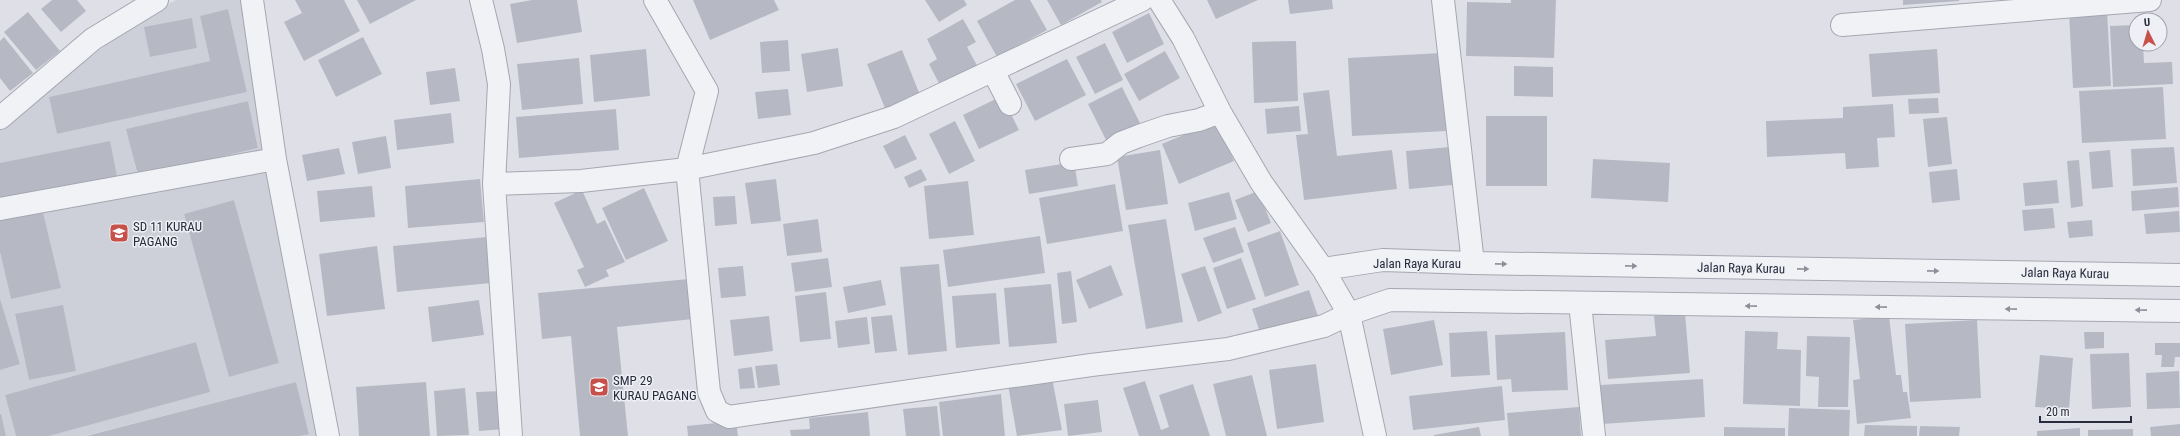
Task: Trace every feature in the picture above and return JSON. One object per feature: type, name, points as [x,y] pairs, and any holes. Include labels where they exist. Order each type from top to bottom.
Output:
[{"type":"street","points":[[0,118],[93,39],[157,0]]},
{"type":"street","points":[[252,0],[275,159],[328,436]]},
{"type":"street","points":[[481,0],[494,49],[499,84],[494,184],[511,436]]},
{"type":"street","points":[[655,0],[706,91],[688,169],[710,392],[717,411],[729,417],[738,417],[1091,365],[1228,349],[1324,326],[1350,314],[1390,300],[2180,311]]},
{"type":"street","points":[[494,184],[581,181],[688,169],[814,143],[855,131],[894,117],[1142,0]]},
{"type":"street","points":[[1158,0],[1183,38],[1220,112],[1261,182],[1323,269],[1350,314],[1375,436]]},
{"type":"street","points":[[1443,0],[1473,263]]},
{"type":"street","points":[[1842,25],[2150,0]]},
{"type":"street","points":[[993,71],[1010,104]]},
{"type":"street","points":[[1071,159],[1107,154],[1121,143],[1139,136],[1168,126],[1199,120],[1220,112]]},
{"type":"street","points":[[0,209],[275,159]]},
{"type":"street","name":"Jalan Raya Kurau","points":[[1323,269],[1383,260],[1473,263],[2180,275]]},
{"type":"street","points":[[1580,303],[1594,436]]},
{"type":"shaded area","name":"SD 11 KURAU PAGANG","points":[[176,0],[240,0],[243,6],[318,436],[300,436],[309,433],[296,382],[84,436],[49,436],[209,392],[196,342],[5,395],[16,436],[6,436],[0,412],[0,370],[20,364],[0,301],[0,252],[11,299],[60,288],[41,205],[0,200],[117,176],[0,163],[0,130],[124,30]],"holes":[[[228,9],[247,92],[57,134],[49,97],[210,61],[200,16]],[[192,18],[197,48],[150,57]],[[248,101],[258,148],[137,175],[127,129]],[[234,200],[279,363],[229,377],[184,214]],[[15,315],[76,371],[29,380]]]},
{"type":"building","points":[[52,0],[77,0],[86,11],[61,32],[41,9]]},
{"type":"building","points":[[295,0],[344,0],[360,31],[304,61],[284,22],[302,13]]},
{"type":"building","points":[[357,0],[416,0],[370,24]]},
{"type":"building","points":[[532,0],[577,0],[582,32],[517,43],[510,4]]},
{"type":"building","points":[[693,0],[774,0],[779,10],[710,40]]},
{"type":"building","points":[[925,0],[964,0],[967,5],[939,22]]},
{"type":"building","points":[[1015,0],[1030,0],[1047,30],[997,57],[977,21]]},
{"type":"building","points":[[1047,0],[1101,0],[1102,2],[1061,25]]},
{"type":"building","points":[[1207,0],[1258,0],[1216,19]]},
{"type":"building","points":[[1288,0],[1332,0],[1333,9],[1290,14]]},
{"type":"building","points":[[1511,0],[1556,0],[1554,58],[1466,56],[1467,2],[1511,3]]},
{"type":"building","points":[[1903,0],[1959,0],[1959,1],[1903,5]]},
{"type":"building","points":[[228,9],[247,92],[57,134],[49,97],[210,61],[200,16]]},
{"type":"building","points":[[2107,11],[2111,86],[2073,88],[2069,13]]},
{"type":"building","points":[[28,12],[60,51],[36,70],[4,32]]},
{"type":"building","points":[[1149,13],[1164,44],[1127,63],[1112,32]]},
{"type":"building","points":[[192,18],[197,48],[150,57],[144,27]]},
{"type":"building","points":[[963,19],[976,42],[967,47],[980,71],[943,91],[929,64],[937,59],[927,39]]},
{"type":"building","points":[[2128,25],[2128,52],[2143,52],[2144,63],[2172,62],[2173,84],[2113,87],[2110,26]]},
{"type":"building","points":[[4,37],[33,73],[10,91],[0,78],[0,41]]},
{"type":"building","points":[[363,37],[382,74],[336,97],[318,60]]},
{"type":"building","points":[[788,40],[790,71],[762,73],[760,42]]},
{"type":"building","points":[[1296,41],[1298,101],[1254,103],[1252,42]]},
{"type":"building","points":[[1105,43],[1123,80],[1095,94],[1076,57]]},
{"type":"building","points":[[838,48],[843,86],[807,92],[801,54]]},
{"type":"building","points":[[646,49],[650,96],[594,102],[590,55]]},
{"type":"building","points":[[1937,49],[1940,93],[1872,97],[1869,54]]},
{"type":"building","points":[[902,50],[922,100],[887,113],[867,64]]},
{"type":"building","points":[[1165,51],[1180,78],[1139,101],[1124,74]]},
{"type":"building","points":[[1441,53],[1446,131],[1352,136],[1348,58]]},
{"type":"building","points":[[579,58],[583,104],[522,110],[517,64]]},
{"type":"building","points":[[1067,59],[1086,95],[1035,121],[1016,84]]},
{"type":"building","points":[[1514,66],[1553,67],[1553,97],[1514,96]]},
{"type":"building","points":[[455,68],[460,101],[430,105],[426,72]]},
{"type":"building","points":[[1122,87],[1140,123],[1106,140],[1088,104]]},
{"type":"building","points":[[2163,87],[2166,139],[2082,143],[2079,91]]},
{"type":"building","points":[[788,89],[791,115],[758,119],[755,92]]},
{"type":"building","points":[[1329,90],[1337,156],[1392,150],[1397,189],[1304,200],[1296,135],[1308,134],[1303,93]]},
{"type":"building","points":[[1002,96],[1019,130],[979,149],[963,115]]},
{"type":"building","points":[[1938,98],[1939,113],[1909,114],[1908,99]]},
{"type":"building","points":[[248,101],[258,148],[138,176],[126,129]]},
{"type":"building","points":[[1893,104],[1895,137],[1877,138],[1879,167],[1846,169],[1845,153],[1767,157],[1766,121],[1843,118],[1843,107]]},
{"type":"building","points":[[1299,106],[1301,131],[1267,134],[1265,109]]},
{"type":"building","points":[[616,109],[619,150],[519,158],[516,117]]},
{"type":"building","points":[[451,113],[454,143],[397,150],[394,120]]},
{"type":"building","points":[[1486,116],[1547,116],[1547,186],[1486,186]]},
{"type":"building","points":[[1947,117],[1952,164],[1928,167],[1923,119]]},
{"type":"building","points":[[955,121],[975,161],[949,174],[929,134]]},
{"type":"building","points":[[1217,121],[1234,161],[1179,184],[1162,144]]},
{"type":"building","points":[[905,135],[917,159],[895,169],[883,146]]},
{"type":"building","points":[[386,136],[391,168],[358,174],[352,142]]},
{"type":"building","points":[[110,141],[117,176],[0,200],[0,163]]},
{"type":"building","points":[[1450,147],[1453,185],[1409,189],[1406,151]]},
{"type":"building","points":[[2174,147],[2177,183],[2133,186],[2131,149]]},
{"type":"building","points":[[339,148],[345,174],[307,181],[302,155]]},
{"type":"building","points":[[1160,150],[1168,204],[1126,210],[1117,157]]},
{"type":"building","points":[[2110,150],[2113,187],[2092,189],[2089,152]]},
{"type":"building","points":[[1593,159],[1670,163],[1668,202],[1591,198]]},
{"type":"building","points":[[2079,160],[2083,206],[2071,208],[2067,161]]},
{"type":"building","points":[[1074,162],[1078,186],[1029,194],[1025,170]]},
{"type":"building","points":[[921,169],[927,180],[909,188],[904,177]]},
{"type":"building","points":[[1957,169],[1960,200],[1932,203],[1929,172]]},
{"type":"building","points":[[480,179],[484,222],[408,228],[405,186]]},
{"type":"building","points":[[776,179],[781,221],[751,224],[745,183]]},
{"type":"building","points":[[2057,180],[2059,203],[2025,206],[2023,183]]},
{"type":"building","points":[[968,181],[974,235],[929,239],[924,186]]},
{"type":"building","points":[[1115,184],[1123,231],[1047,244],[1039,198]]},
{"type":"building","points":[[372,186],[375,217],[320,222],[317,191]]},
{"type":"building","points":[[2178,187],[2179,207],[2132,211],[2131,191]]},
{"type":"building","points":[[644,188],[668,241],[626,260],[602,208]]},
{"type":"building","points":[[582,190],[597,224],[605,220],[625,262],[606,270],[609,276],[585,287],[577,270],[584,267],[554,203]]},
{"type":"building","points":[[1258,191],[1271,223],[1248,232],[1235,200]]},
{"type":"building","points":[[1229,192],[1237,219],[1195,231],[1188,203]]},
{"type":"building","points":[[735,196],[737,224],[715,226],[713,197]]},
{"type":"building","points":[[234,200],[279,363],[229,377],[184,214]]},
{"type":"building","points":[[41,204],[61,288],[11,299],[0,252],[0,214]]},
{"type":"building","points":[[2053,208],[2055,228],[2024,231],[2022,210]]},
{"type":"building","points":[[2179,211],[2180,232],[2146,234],[2144,214]]},
{"type":"building","points":[[818,219],[822,252],[787,256],[783,224]]},
{"type":"building","points":[[1166,219],[1183,322],[1146,329],[1128,225]]},
{"type":"building","points":[[2092,220],[2093,236],[2069,238],[2067,222]]},
{"type":"building","points":[[1235,227],[1244,252],[1213,263],[1203,238]]},
{"type":"building","points":[[1280,231],[1299,285],[1265,297],[1247,243]]},
{"type":"building","points":[[1040,236],[1045,273],[948,287],[943,250]]},
{"type":"building","points":[[487,237],[491,283],[397,292],[393,246]]},
{"type":"building","points":[[377,246],[385,309],[327,316],[319,254]]},
{"type":"building","points":[[828,258],[832,287],[795,292],[791,263]]},
{"type":"building","points":[[1241,258],[1256,299],[1227,309],[1213,268]]},
{"type":"building","points":[[939,264],[947,351],[908,355],[900,267]]},
{"type":"building","points":[[1111,265],[1123,295],[1089,309],[1076,280]]},
{"type":"building","points":[[743,266],[746,296],[721,298],[718,268]]},
{"type":"building","points":[[1205,266],[1222,313],[1198,322],[1181,274]]},
{"type":"building","points":[[1071,271],[1077,322],[1062,324],[1057,273]]},
{"type":"building","name":"SMP 29 KURAU PAGANG","points":[[689,279],[693,319],[617,327],[628,436],[580,436],[571,336],[542,339],[538,293]]},
{"type":"building","points":[[881,280],[886,305],[848,313],[843,287]]},
{"type":"building","points":[[1051,284],[1057,343],[1009,347],[1004,288]]},
{"type":"building","points":[[1309,290],[1318,316],[1261,335],[1252,309]]},
{"type":"building","points":[[826,292],[831,339],[800,342],[795,296]]},
{"type":"building","points":[[996,293],[1000,344],[956,348],[952,296]]},
{"type":"building","points":[[0,299],[20,364],[0,370]]},
{"type":"building","points":[[479,300],[484,335],[432,342],[428,307]]},
{"type":"building","points":[[63,305],[76,371],[29,380],[15,314]]},
{"type":"building","points":[[1685,313],[1690,373],[1608,379],[1605,340],[1656,336],[1654,316]]},
{"type":"building","points":[[892,315],[897,351],[875,353],[871,317]]},
{"type":"building","points":[[769,316],[773,351],[734,356],[730,320]]},
{"type":"building","points":[[1889,316],[1896,375],[1901,375],[1903,392],[1907,392],[1911,418],[1857,424],[1853,380],[1860,379],[1853,320]]},
{"type":"building","points":[[867,317],[870,344],[838,348],[835,321]]},
{"type":"building","points":[[1434,320],[1443,365],[1391,375],[1383,329]]},
{"type":"building","points":[[1977,320],[1981,398],[1910,402],[1905,324]]},
{"type":"building","points":[[1487,331],[1490,375],[1451,377],[1449,333]]},
{"type":"building","points":[[1745,331],[1778,332],[1777,349],[1801,350],[1800,406],[1743,404]]},
{"type":"building","points":[[1565,332],[1568,390],[1512,392],[1511,379],[1497,380],[1495,335]]},
{"type":"building","points":[[2084,332],[2104,332],[2104,348],[2085,349]]},
{"type":"building","points":[[1807,336],[1850,337],[1848,407],[1818,407],[1819,377],[1806,376]]},
{"type":"building","points":[[196,342],[210,392],[49,436],[16,436],[5,395]]},
{"type":"building","points":[[2155,343],[2180,343],[2180,357],[2175,357],[2174,367],[2161,367],[2162,355],[2155,355]]},
{"type":"building","points":[[2129,353],[2131,407],[2092,409],[2090,354]]},
{"type":"building","points":[[2040,355],[2073,358],[2069,409],[2035,407]]},
{"type":"building","points":[[777,364],[780,385],[758,388],[755,366]]},
{"type":"building","points":[[1316,364],[1324,422],[1277,429],[1269,370]]},
{"type":"building","points":[[752,367],[755,388],[740,389],[738,369]]},
{"type":"building","points":[[2179,371],[2180,408],[2147,409],[2146,373]]},
{"type":"building","points":[[1252,375],[1267,436],[1226,436],[1213,384]]},
{"type":"building","points":[[1052,378],[1062,430],[1017,436],[1008,385]]},
{"type":"building","points":[[1703,379],[1705,417],[1602,424],[1600,385]]},
{"type":"building","points":[[1145,381],[1161,430],[1169,427],[1159,395],[1193,384],[1210,436],[1139,436],[1123,388]]},
{"type":"building","points":[[296,382],[309,434],[300,436],[86,436]]},
{"type":"building","points":[[426,382],[430,436],[359,436],[356,387]]},
{"type":"building","points":[[1502,386],[1505,420],[1413,430],[1409,396]]},
{"type":"building","points":[[465,388],[469,435],[437,436],[434,391]]},
{"type":"building","points":[[503,391],[506,429],[479,431],[476,392]]},
{"type":"building","points":[[1001,394],[1005,436],[943,436],[939,402]]},
{"type":"building","points":[[1098,400],[1102,432],[1068,436],[1064,404]]},
{"type":"building","points":[[937,406],[940,436],[906,436],[903,409]]},
{"type":"building","points":[[1579,407],[1581,436],[1509,436],[1507,413]]},
{"type":"building","points":[[1789,408],[1850,410],[1849,436],[1788,436]]},
{"type":"building","points":[[868,412],[870,436],[791,436],[790,430],[810,429],[809,418]]},
{"type":"building","points":[[1,414],[6,436],[0,436]]},
{"type":"building","points":[[736,421],[738,436],[688,436],[687,426]]},
{"type":"building","points":[[2180,424],[2180,436],[2151,436],[2150,427]]},
{"type":"building","points":[[1865,425],[1917,426],[1917,436],[1864,436]]},
{"type":"building","points":[[1920,426],[1960,427],[1959,436],[1919,436]]},
{"type":"building","points":[[1479,427],[1481,436],[1434,436],[1434,435]]},
{"type":"building","points":[[1724,427],[1785,428],[1785,436],[1724,436]]},
{"type":"building","points":[[2080,428],[2080,436],[2037,436],[2037,431]]},
{"type":"building","points":[[2133,429],[2133,436],[2088,436],[2088,430]]},
{"type":"place","name":"SD 11 KURAU PAGANG","points":[[119,233]]},
{"type":"place","name":"SMP 29 KURAU PAGANG","points":[[599,387]]}]
